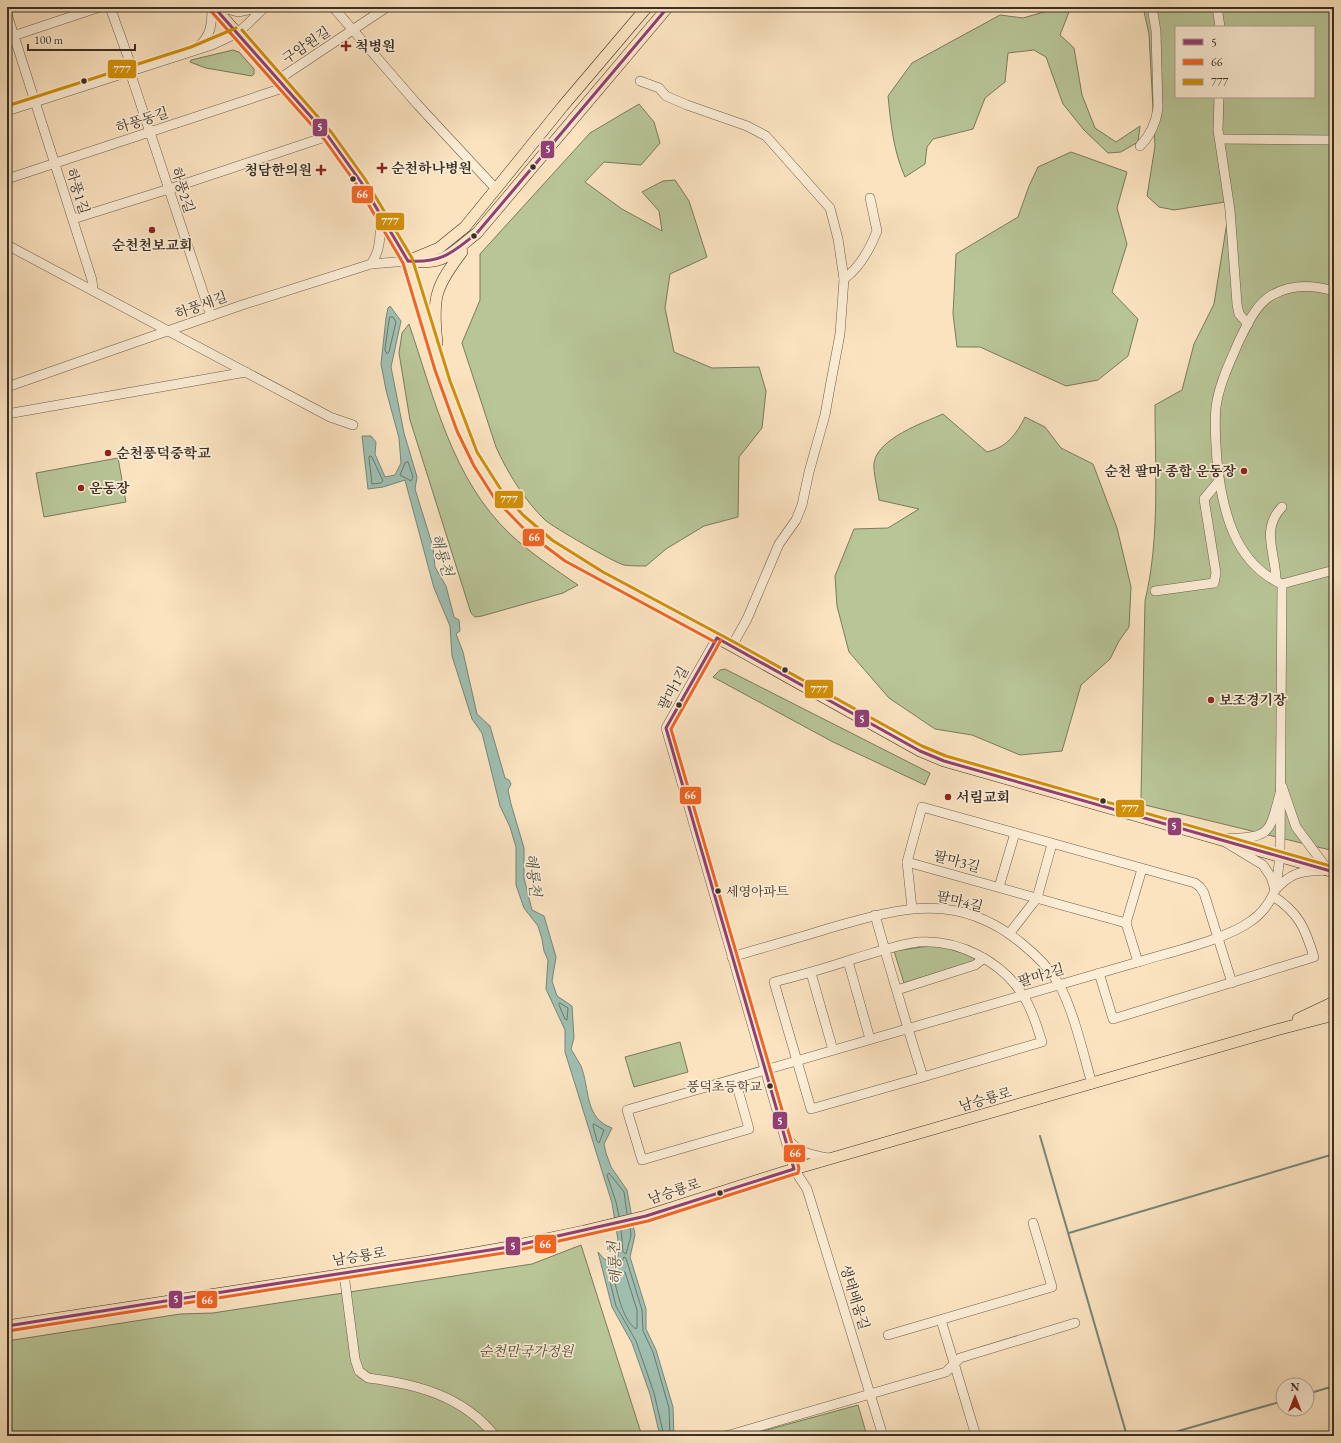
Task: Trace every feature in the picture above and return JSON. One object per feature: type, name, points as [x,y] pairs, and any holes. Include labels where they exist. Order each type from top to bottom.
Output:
[{"type":"main road","points":[[213,7],[283,83],[328,136],[361,182],[408,261],[440,369],[462,429],[478,464],[499,496],[519,519],[548,544],[568,557],[920,750],[944,761],[1332,872]]},
{"type":"main road","points":[[408,261],[439,248],[465,227],[648,7]]},
{"type":"main road","points":[[440,369],[435,312],[436,296],[440,283],[450,267],[666,9]]},
{"type":"main road","points":[[408,261],[435,262],[448,257],[477,233]]},
{"type":"main road","points":[[1276,1030],[1334,1002]]},
{"type":"main road","name":"남승룡로","points":[[7,1326],[509,1247],[584,1231],[646,1216],[794,1169],[1276,1030],[1334,1015]]},
{"type":"main road","points":[[1276,1030],[1334,1020]]},
{"type":"street","points":[[11,37],[100,7]]},
{"type":"street","name":"하풍2길","points":[[110,7],[132,72],[149,133],[211,316]]},
{"type":"street","points":[[193,52],[207,38],[210,31],[213,7]]},
{"type":"street","points":[[219,7],[243,12],[264,7]]},
{"type":"street","points":[[7,111],[193,52],[238,33],[264,7]]},
{"type":"street","points":[[333,7],[496,189]]},
{"type":"street","name":"구암원길","points":[[283,83],[353,30],[387,7]]},
{"type":"street","points":[[1140,146],[1145,141],[1156,118],[1158,108],[1156,31],[1152,7]]},
{"type":"street","points":[[1218,7],[1220,26]]},
{"type":"street","name":"하풍1길","points":[[7,14],[11,37],[35,102],[73,219],[92,280],[92,290]]},
{"type":"street","points":[[640,81],[659,88],[666,96],[686,105],[747,126],[766,136],[830,208],[838,240],[844,280],[841,327],[825,415],[808,472],[802,505],[796,520],[779,544],[750,613],[732,646]]},
{"type":"street","name":"하풍동길","points":[[7,179],[149,133],[283,83]]},
{"type":"street","points":[[1219,98],[1220,139],[1230,210],[1237,304],[1239,314],[1248,324]]},
{"type":"street","points":[[73,219],[169,190],[328,136]]},
{"type":"street","points":[[1220,139],[1334,140]]},
{"type":"street","points":[[844,280],[858,265],[877,231],[870,198]]},
{"type":"street","points":[[371,264],[377,256],[380,237],[380,214]]},
{"type":"street","points":[[7,245],[330,417],[353,425]]},
{"type":"street","name":"하풍새길","points":[[7,387],[211,316],[371,264],[408,261]]},
{"type":"street","points":[[1334,291],[1309,287],[1289,288],[1271,295],[1259,306],[1248,324],[1223,379],[1216,407],[1215,427],[1219,481],[1227,518],[1239,544],[1257,569],[1279,582],[1334,570]]},
{"type":"street","points":[[7,414],[246,372]]},
{"type":"street","points":[[1155,591],[1214,583],[1216,573],[1204,499],[1219,481]]},
{"type":"street","points":[[1220,839],[1254,837],[1267,831],[1272,823],[1282,786],[1279,582],[1270,528],[1273,518],[1282,506]]},
{"type":"street","name":"팔마1길","points":[[717,638],[666,728],[794,1169]]},
{"type":"street","points":[[1282,786],[1296,827],[1332,872]]},
{"type":"street","name":"팔마2길","points":[[735,1079],[749,1129],[642,1160],[628,1110],[1138,962],[1218,937],[1251,922],[1265,908],[1274,893],[1280,856],[1282,786]]},
{"type":"street","points":[[912,908],[907,862],[922,807],[1195,883],[1204,893],[1232,983]]},
{"type":"street","points":[[999,887],[1015,833]]},
{"type":"street","points":[[1099,973],[1113,1019],[1314,957],[1306,931],[1290,908],[1274,893],[1268,871],[1263,865],[1220,839]]},
{"type":"street","points":[[1009,934],[1037,898],[1052,844]]},
{"type":"street","name":"팔마3길","points":[[907,862],[1126,923]]},
{"type":"street","points":[[1138,962],[1126,923],[1142,869]]},
{"type":"street","points":[[1274,893],[1289,876],[1295,874],[1332,872]]},
{"type":"street","name":"팔마4길","points":[[732,958],[875,915],[912,908],[930,908],[973,916],[1009,934],[1035,955],[1049,970],[1059,984],[1067,1003],[1092,1084]]},
{"type":"street","points":[[875,915],[923,1077]]},
{"type":"street","points":[[920,942],[940,943],[964,949],[984,958],[1001,971],[1023,995],[1031,1009],[1042,1042],[811,1109],[774,982],[811,973],[885,950],[920,942]]},
{"type":"street","points":[[897,990],[975,965],[984,958]]},
{"type":"street","points":[[848,961],[870,1039]]},
{"type":"street","points":[[811,973],[833,1050]]},
{"type":"street","points":[[784,1134],[793,1146],[802,1152],[832,1158]]},
{"type":"street","name":"생태배움길","points":[[794,1169],[807,1189],[883,1436]]},
{"type":"street","points":[[888,1335],[1052,1287],[1033,1223]]},
{"type":"street","points":[[344,1274],[355,1359],[362,1375],[368,1378],[412,1384],[437,1393],[477,1416],[495,1436]]},
{"type":"street","points":[[941,1320],[976,1436]]},
{"type":"street","points":[[726,1436],[946,1372],[960,1358],[1075,1323]]},
{"type":"green space","points":[[1064,7],[1069,12],[1060,35],[1074,48],[1082,95],[1095,128],[1116,142],[1140,126],[1138,142],[1121,152],[1108,153],[1084,130],[1063,104],[1046,57],[1034,50],[1008,53],[1005,82],[985,98],[973,129],[933,139],[927,147],[925,164],[905,177],[895,147],[888,96],[912,63],[1000,15],[1023,18]]},
{"type":"green space","name":"순천 팔마 종합 운동장","points":[[1143,7],[1334,7],[1334,851],[1145,805],[1141,797],[1145,601],[1153,553],[1156,504],[1155,405],[1182,390],[1194,344],[1214,304],[1228,216],[1225,202],[1174,210],[1159,207],[1147,196],[1155,146],[1149,34]]},
{"type":"green space","points":[[233,50],[239,52],[254,69],[254,74],[252,76],[206,68],[190,62],[191,60]]},
{"type":"green space","points":[[639,104],[654,122],[660,143],[641,165],[604,162],[585,182],[622,209],[662,231],[659,211],[642,192],[663,181],[675,180],[689,201],[707,257],[670,274],[665,308],[674,352],[712,368],[759,367],[766,391],[762,428],[739,457],[738,517],[704,526],[666,549],[646,566],[632,566],[618,563],[550,524],[530,504],[505,466],[496,447],[462,343],[480,300],[480,254],[590,133]]},
{"type":"green space","points":[[1071,152],[1127,172],[1117,208],[1127,244],[1112,292],[1138,319],[1128,356],[1098,380],[1066,386],[980,347],[957,347],[953,314],[956,254],[1018,217],[1029,186],[1038,167]]},
{"type":"green space","points":[[409,324],[447,436],[459,463],[473,488],[490,512],[510,534],[534,554],[578,585],[563,593],[482,616],[475,617],[471,613],[410,420],[399,353],[402,333]]},
{"type":"green space","points":[[943,414],[987,452],[1000,447],[1010,439],[1025,417],[1045,427],[1061,448],[1093,464],[1117,528],[1131,587],[1129,627],[1119,641],[1110,659],[1081,685],[1062,751],[1020,755],[972,735],[935,729],[889,698],[849,652],[837,606],[835,576],[854,529],[888,528],[919,509],[879,500],[874,467],[877,454],[884,446],[902,432]]},
{"type":"green space","name":"운동장","points":[[118,458],[126,502],[44,517],[36,473]]},
{"type":"green space","points":[[725,669],[930,773],[925,785],[833,742],[713,677],[720,670]]},
{"type":"green space","points":[[936,945],[975,955],[974,961],[904,983],[894,951]]},
{"type":"green space","points":[[680,1042],[688,1072],[634,1087],[625,1057]]},
{"type":"green space","name":"순천만국가정원","points":[[581,1245],[642,1436],[7,1436],[7,1341],[180,1314],[213,1313],[532,1264]]},
{"type":"green space","points":[[858,1405],[867,1436],[745,1436]]},
{"type":"water","name":"해룡천","points":[[390,306],[401,321],[391,367],[404,433],[417,477],[415,489],[433,547],[435,567],[446,586],[454,617],[459,620],[460,631],[456,634],[463,652],[477,714],[490,726],[505,778],[509,780],[511,784],[508,790],[524,848],[524,878],[532,910],[544,916],[556,957],[552,981],[557,996],[572,1006],[574,1038],[571,1049],[581,1066],[592,1110],[603,1123],[612,1128],[604,1144],[611,1167],[627,1190],[635,1235],[630,1257],[646,1309],[646,1329],[656,1350],[673,1407],[674,1436],[660,1436],[650,1394],[632,1343],[612,1307],[598,1252],[604,1259],[618,1264],[618,1240],[612,1203],[565,1052],[565,1030],[546,989],[548,960],[544,951],[542,939],[538,926],[524,908],[516,885],[516,847],[510,827],[500,806],[482,733],[472,719],[452,656],[450,626],[434,588],[405,480],[383,487],[368,489],[362,436],[371,436],[376,442],[375,454],[385,477],[395,475],[401,463],[399,438],[386,390],[381,364],[386,318],[388,308]]},
{"type":"waterway","points":[[1040,1136],[1127,1436]]},
{"type":"waterway","points":[[1069,1233],[1334,1154]]},
{"type":"waterway","points":[[1315,1392],[1334,1386]]},
{"type":"waterway","points":[[1161,1436],[1275,1403]]},
{"type":"transit line","name":"5","points":[[214,7],[328,136],[361,182],[408,261]]},
{"type":"transit line","name":"5","points":[[408,261],[430,260],[446,255],[477,233],[668,7]]},
{"type":"transit line","name":"66","points":[[210,10],[324,139],[357,185],[403,263],[435,370],[457,431],[474,466],[495,499],[529,534],[565,561],[715,642]]},
{"type":"transit line","name":"777","points":[[7,106],[191,47],[236,28]]},
{"type":"transit line","name":"777","points":[[242,30],[332,133],[365,179],[412,258],[450,381],[477,452],[503,493],[523,515],[552,540],[603,572],[734,642],[922,746],[946,756],[1334,867]]},
{"type":"transit line","name":"5","points":[[717,638],[920,751],[944,761],[1334,872]]},
{"type":"transit line","name":"5","points":[[7,1326],[509,1247],[646,1216],[794,1169],[666,728],[717,638]]},
{"type":"transit line","name":"66","points":[[8,1331],[510,1252],[648,1221],[798,1173],[799,1168],[671,729],[721,640]]},
{"type":"place","name":"척병원","points":[[346,46]]},
{"type":"place","name":"순천하나병원","points":[[382,168]]},
{"type":"place","name":"청담한의원","points":[[321,170]]},
{"type":"place","name":"순천천보교회","points":[[152,230]]},
{"type":"place","name":"순천풍덕중학교","points":[[108,453]]},
{"type":"place","name":"순천 팔마 종합 운동장","points":[[1244,471]]},
{"type":"place","name":"운동장","points":[[81,488]]},
{"type":"place","name":"보조경기장","points":[[1211,700]]},
{"type":"place","name":"서림교회","points":[[948,797]]},
{"type":"place","name":"세영아파트","points":[[718,891]]},
{"type":"place","name":"풍덕초등학교","points":[[770,1086]]}]
